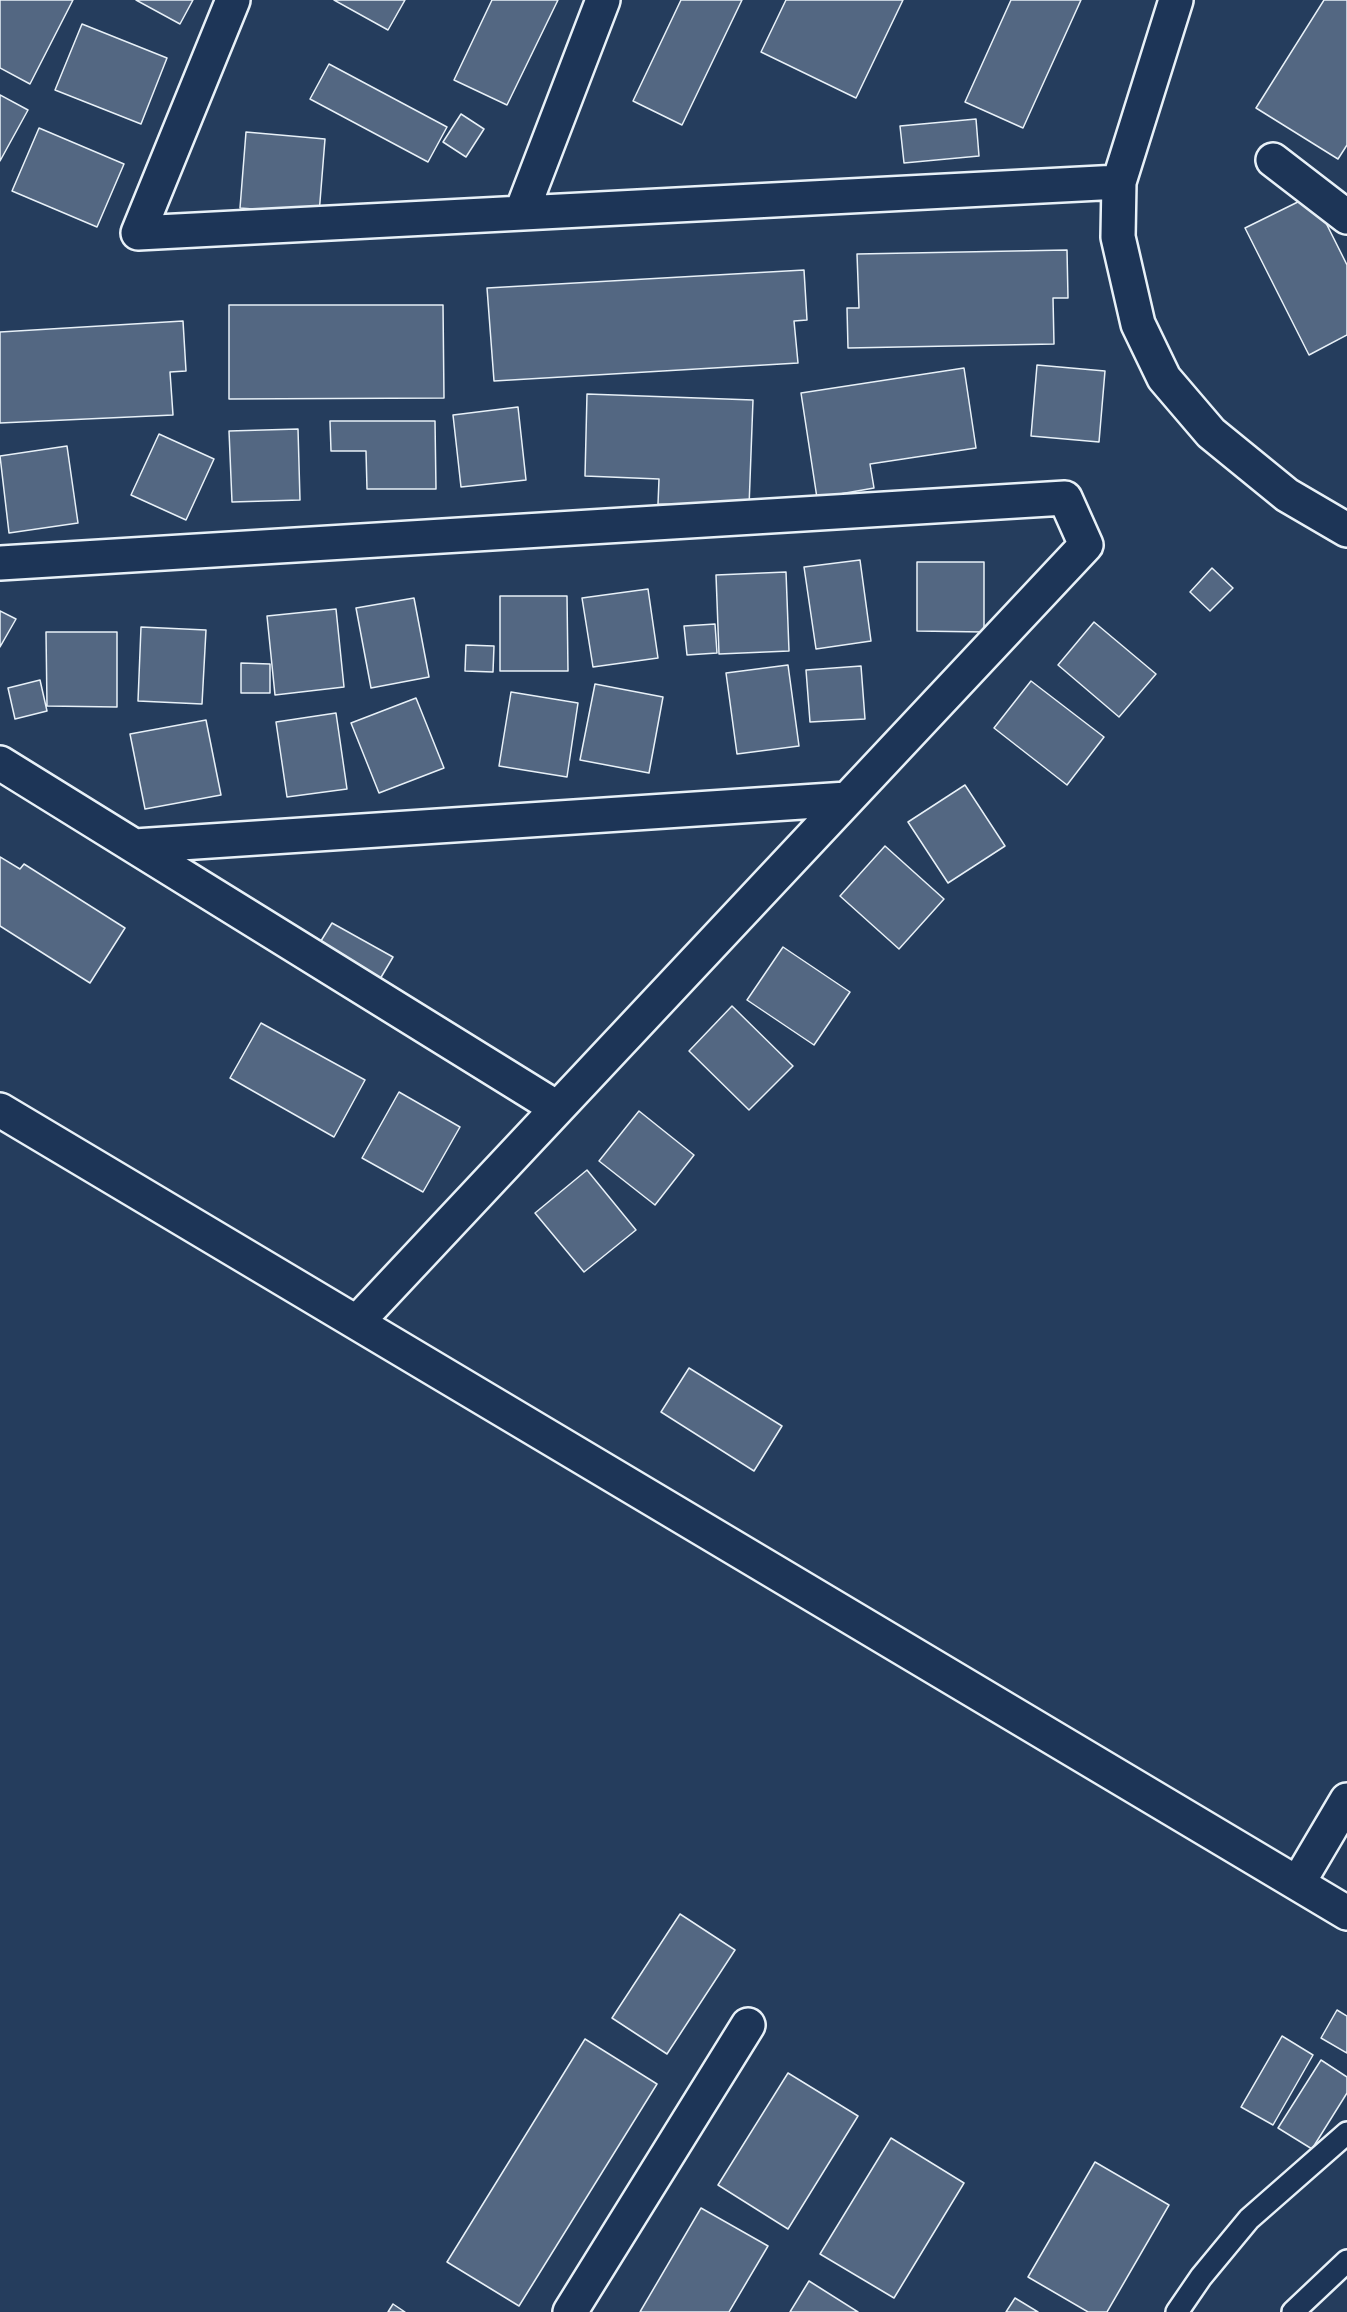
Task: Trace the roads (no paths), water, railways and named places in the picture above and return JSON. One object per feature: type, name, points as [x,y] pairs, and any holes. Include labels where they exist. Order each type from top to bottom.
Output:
[{"type":"street","points":[[233,0],[138,233],[522,211],[1119,182]]},
{"type":"street","points":[[522,211],[603,0]]},
{"type":"street","points":[[1176,0],[1119,182],[1118,237],[1138,324],[1164,378],[1211,433],[1287,495],[1347,530]]},
{"type":"street","points":[[1273,160],[1347,217]]},
{"type":"street","points":[[0,563],[1065,498],[1086,545],[357,1322]]},
{"type":"street","points":[[0,763],[557,1108]]},
{"type":"street","points":[[135,846],[847,799]]},
{"type":"street","points":[[0,1110],[1347,1913]]},
{"type":"street","points":[[1298,1883],[1347,1800]]},
{"type":"street","points":[[570,2312],[748,2025]]},
{"type":"lane","points":[[1177,2312],[1201,2277],[1249,2219],[1347,2133]]},
{"type":"lane","points":[[1293,2312],[1347,2261]]}]
